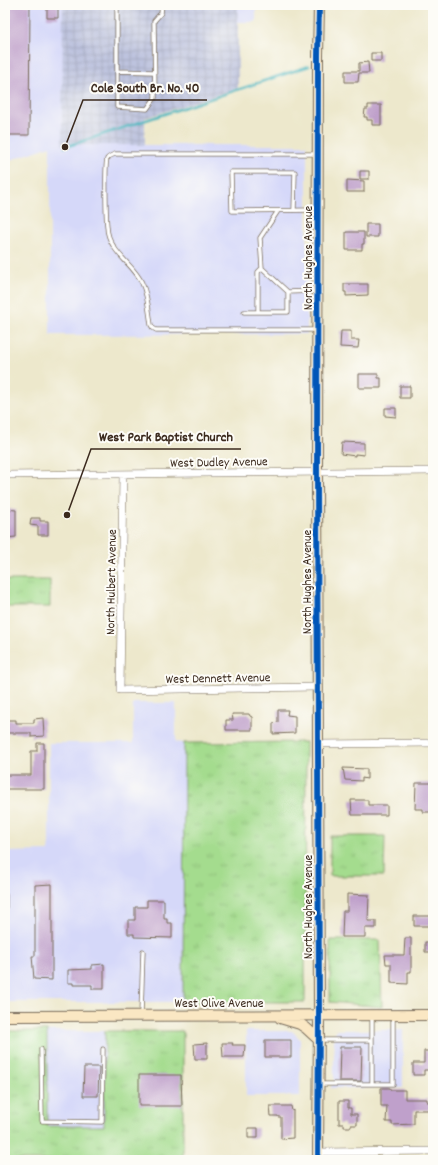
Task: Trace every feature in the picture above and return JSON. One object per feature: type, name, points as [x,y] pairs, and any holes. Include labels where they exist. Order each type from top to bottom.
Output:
[{"type":"street","name":"North Hughes Avenue","points":[[318,1156],[319,1015],[317,472],[319,5]]},
{"type":"street","name":"West Dudley Avenue","points":[[5,474],[433,471]]},
{"type":"street","name":"North Hulbert Avenue","points":[[120,690],[123,474]]},
{"type":"street","name":"West Dennett Avenue","points":[[120,690],[317,687]]},
{"type":"street","points":[[317,744],[433,744]]},
{"type":"street","name":"West Olive Avenue","points":[[5,1016],[433,1014]]},
{"type":"street","points":[[270,1015],[300,1024],[319,1040]]},
{"type":"street","points":[[318,1156],[433,1151]]},
{"type":"lane","points":[[117,6],[117,107],[147,109],[155,98],[154,21],[162,13],[162,5]]},
{"type":"lane","points":[[117,71],[154,72]]},
{"type":"lane","points":[[318,154],[115,154],[106,160],[106,227],[114,247],[134,270],[142,282],[148,301],[151,325],[153,328],[156,330],[318,330]]},
{"type":"lane","points":[[294,210],[295,172],[232,172],[232,212],[318,210]]},
{"type":"lane","points":[[278,211],[260,238],[262,268],[288,292],[318,291]]},
{"type":"lane","points":[[258,312],[258,272],[262,268]]},
{"type":"lane","points":[[244,312],[288,312],[288,292]]},
{"type":"lane","points":[[5,895],[5,918]]},
{"type":"lane","points":[[141,1015],[143,951]]},
{"type":"lane","points":[[372,1015],[372,1084]]},
{"type":"lane","points":[[318,1084],[393,1084],[393,1015]]},
{"type":"lane","points":[[319,1040],[372,1040]]},
{"type":"lane","points":[[42,1049],[42,1122],[102,1122],[103,1049]]},
{"type":"shaded area","points":[[5,5],[63,5],[63,145],[307,145],[307,334],[50,335],[50,146],[5,162]]},
{"type":"shaded area","points":[[63,5],[238,5],[238,88],[145,118],[145,145],[62,145]]},
{"type":"shaded area","points":[[238,5],[256,5],[256,22],[238,22]]},
{"type":"shaded area","points":[[133,703],[176,703],[176,742],[184,743],[183,1002],[5,1002],[5,852],[49,851],[49,743],[133,743]]},
{"type":"shaded area","points":[[337,1030],[403,1030],[403,1088],[330,1088],[334,1082],[334,1034]]},
{"type":"shaded area","points":[[47,1031],[105,1031],[104,1126],[47,1126]]},
{"type":"shaded area","points":[[246,1031],[292,1031],[300,1039],[300,1096],[246,1096]]},
{"type":"green space","points":[[5,580],[50,580],[50,607],[5,607]]},
{"type":"green space","points":[[306,742],[305,1002],[183,1002],[184,743]]},
{"type":"green space","points":[[330,836],[385,836],[384,876],[330,876]]},
{"type":"green space","points":[[330,940],[380,940],[382,1007],[330,1002]]},
{"type":"green space","points":[[5,1031],[47,1031],[47,1126],[104,1126],[105,1031],[183,1031],[183,1160],[5,1160]]},
{"type":"building","points":[[5,5],[30,5],[29,135],[5,135]]},
{"type":"building","points":[[47,5],[58,5],[58,18],[47,18]]},
{"type":"building","points":[[371,53],[381,53],[381,61],[371,61]]},
{"type":"building","points":[[368,62],[369,73],[359,73],[358,82],[345,82],[345,71],[359,71],[359,63]]},
{"type":"building","points":[[368,105],[381,105],[381,125],[372,125],[372,120],[367,120],[367,117],[364,117],[365,109],[368,109]]},
{"type":"building","points":[[360,171],[369,171],[369,179],[360,179]]},
{"type":"building","points":[[347,180],[364,181],[364,192],[347,192]]},
{"type":"building","points":[[366,224],[378,224],[378,237],[366,237]]},
{"type":"building","points":[[346,232],[364,232],[364,244],[362,244],[362,250],[346,250]]},
{"type":"building","points":[[344,284],[368,284],[368,295],[346,296],[346,292],[344,292]]},
{"type":"building","points":[[341,331],[351,331],[351,340],[359,340],[358,348],[340,347]]},
{"type":"building","points":[[359,374],[378,374],[378,378],[381,378],[381,388],[359,388]]},
{"type":"building","points":[[400,386],[410,386],[410,398],[400,398]]},
{"type":"building","points":[[385,408],[396,408],[396,417],[385,416]]},
{"type":"building","points":[[342,442],[364,443],[364,455],[355,454],[355,456],[341,454]]},
{"type":"building","points":[[5,509],[16,510],[16,537],[5,538]]},
{"type":"building","points":[[31,518],[40,518],[40,521],[48,521],[48,535],[38,535],[38,526],[30,525]]},
{"type":"building","points":[[278,710],[288,710],[287,715],[295,716],[295,733],[273,734],[273,723],[278,722]]},
{"type":"building","points":[[232,714],[249,714],[252,717],[252,730],[226,730],[226,720],[233,720]]},
{"type":"building","points":[[43,718],[44,736],[31,737],[31,733],[5,733],[5,720],[16,720],[16,723],[34,723],[34,719]]},
{"type":"building","points":[[37,743],[44,743],[44,789],[5,789],[5,775],[31,775],[31,751],[37,751]]},
{"type":"building","points":[[343,768],[367,769],[367,779],[362,778],[362,781],[345,780]]},
{"type":"building","points":[[416,783],[433,783],[433,812],[423,812],[423,809],[415,809]]},
{"type":"building","points":[[351,800],[368,800],[368,805],[387,805],[387,815],[352,815]]},
{"type":"building","points":[[52,884],[52,980],[34,979],[32,956],[35,956],[35,885]]},
{"type":"building","points":[[347,894],[369,895],[368,921],[376,921],[376,928],[365,928],[365,937],[342,937],[343,911],[347,911]]},
{"type":"building","points":[[147,900],[164,900],[164,919],[167,919],[167,923],[172,923],[172,938],[134,937],[134,934],[128,934],[128,920],[135,920],[135,907],[147,907]]},
{"type":"building","points":[[414,916],[433,916],[433,926],[414,926]]},
{"type":"building","points":[[405,938],[411,938],[411,972],[408,972],[408,984],[391,983],[391,964],[386,964],[385,955],[404,955]]},
{"type":"building","points":[[425,942],[433,942],[433,952],[425,952]]},
{"type":"building","points":[[104,964],[104,989],[92,989],[92,985],[73,985],[73,983],[68,983],[68,970],[92,969],[92,965]]},
{"type":"building","points":[[265,1040],[291,1040],[291,1057],[265,1057]]},
{"type":"building","points":[[207,1043],[207,1059],[195,1059],[194,1044]]},
{"type":"building","points":[[222,1043],[245,1045],[244,1057],[223,1057]]},
{"type":"building","points":[[340,1047],[362,1047],[361,1081],[339,1081]]},
{"type":"building","points":[[424,1051],[433,1051],[433,1070],[424,1070],[424,1075],[413,1075],[413,1063],[424,1063]]},
{"type":"building","points":[[84,1067],[99,1067],[98,1096],[83,1096]]},
{"type":"building","points":[[139,1075],[181,1075],[182,1106],[139,1106]]},
{"type":"building","points":[[381,1088],[390,1088],[390,1090],[405,1090],[405,1099],[427,1099],[427,1102],[433,1102],[433,1110],[414,1110],[414,1124],[392,1125],[392,1122],[386,1122],[387,1106],[381,1106]]},
{"type":"building","points":[[339,1101],[348,1101],[348,1108],[351,1108],[351,1114],[357,1114],[357,1125],[344,1127],[344,1124],[339,1124]]},
{"type":"building","points":[[270,1106],[291,1106],[292,1111],[293,1110],[293,1138],[281,1139],[281,1117],[271,1116]]},
{"type":"building","points":[[248,1128],[258,1128],[258,1138],[248,1138]]},
{"type":"waterway","points":[[65,147],[309,66]]},
{"type":"cycle path","points":[[318,1160],[319,1015],[317,472],[319,5]]},
{"type":"place","name":"Cole South Br. No. 40","points":[[65,147]]},
{"type":"place","name":"West Park Baptist Church","points":[[67,515]]}]
